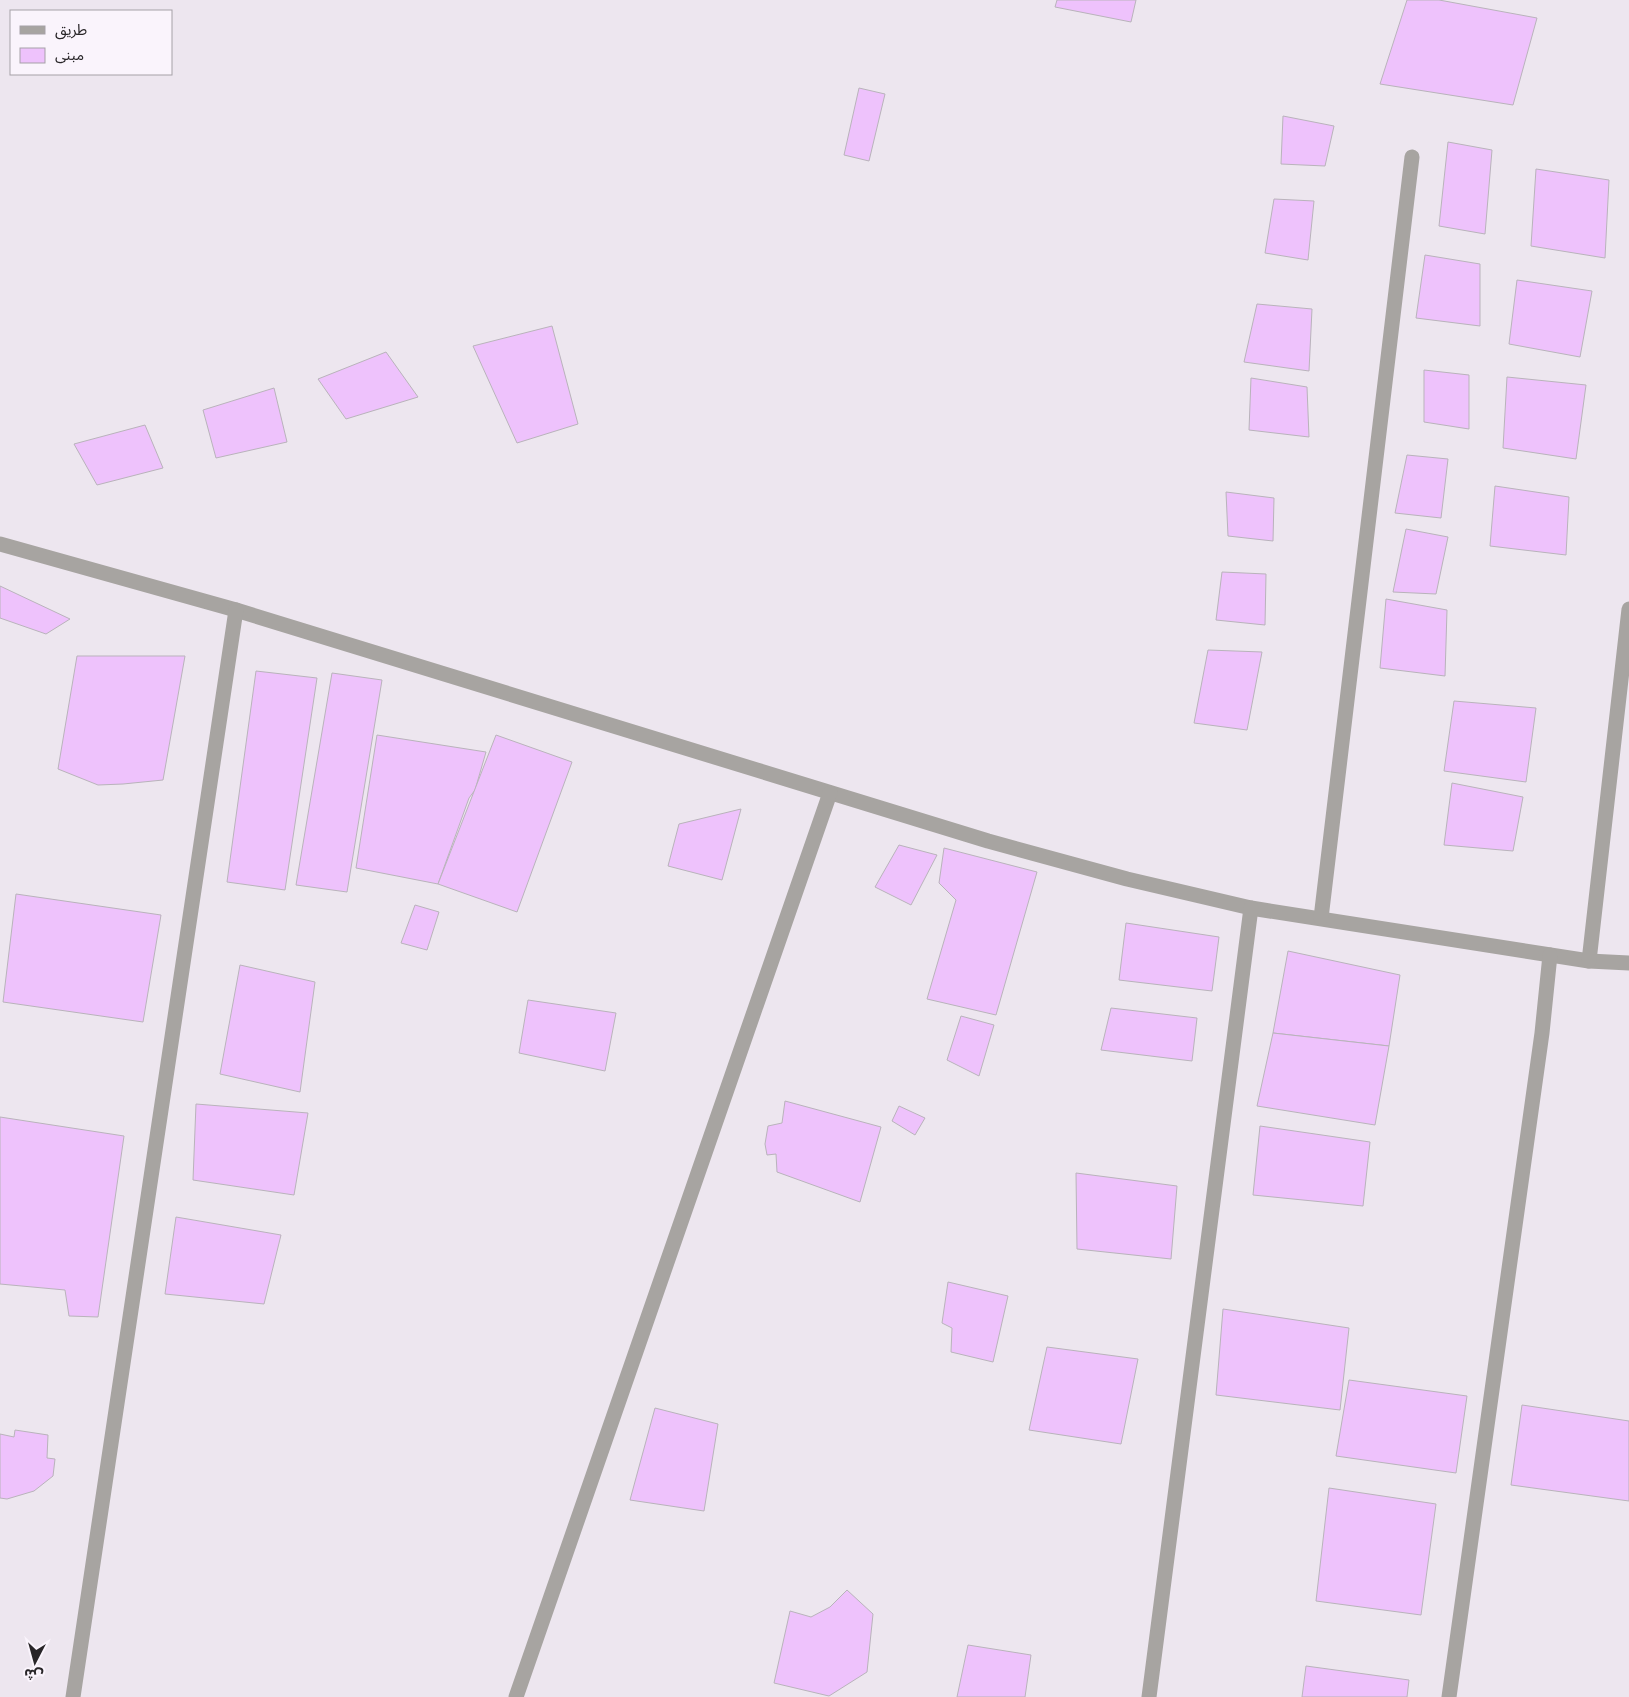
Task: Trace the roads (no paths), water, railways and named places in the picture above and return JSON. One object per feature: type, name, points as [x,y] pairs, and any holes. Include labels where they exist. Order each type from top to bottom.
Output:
[{"type":"street","points":[[1321,918],[1412,157]]},
{"type":"street","points":[[0,544],[236,610],[988,841],[1118,877],[1251,908],[1588,961],[1629,963]]},
{"type":"street","points":[[1588,961],[1629,609]]},
{"type":"street","points":[[73,1697],[236,610]]},
{"type":"street","points":[[516,1697],[830,793]]},
{"type":"street","points":[[1149,1697],[1251,908]]},
{"type":"street","points":[[1449,1697],[1540,1052],[1550,955]]}]
